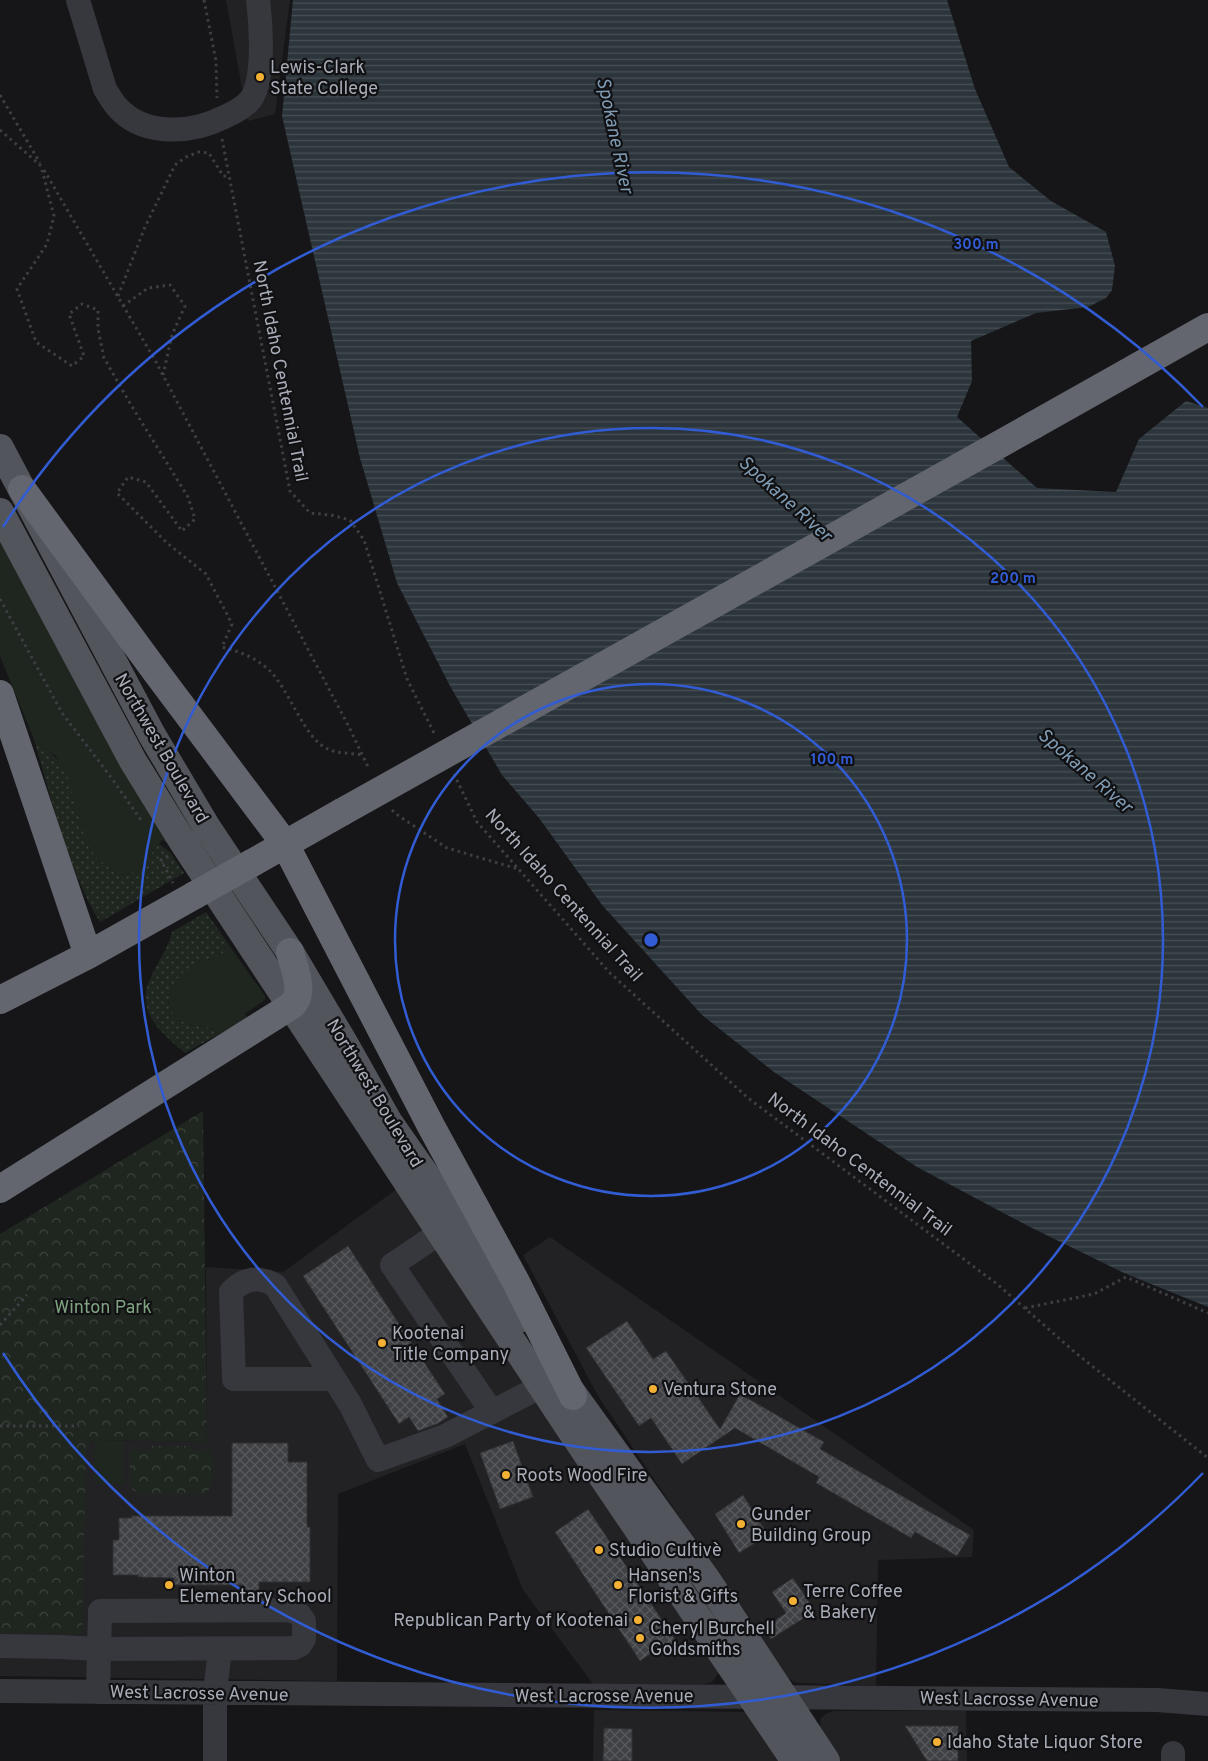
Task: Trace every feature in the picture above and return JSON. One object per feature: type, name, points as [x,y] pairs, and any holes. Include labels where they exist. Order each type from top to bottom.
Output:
[{"type":"highway","points":[[0,1000],[88,955],[184,889],[252,863],[1208,327]]},
{"type":"highway","points":[[22,489],[285,844],[431,1126],[513,1275],[573,1396]]},
{"type":"highway","points":[[0,694],[88,955]]},
{"type":"highway","points":[[0,1189],[291,1006],[297,1000],[298,988],[290,952]]},
{"type":"main road","name":"Northwest Boulevard","points":[[0,448],[152,735],[206,826],[290,952],[388,1120],[496,1277],[573,1396],[707,1580],[826,1761]]},
{"type":"main road","name":"Northwest Boulevard","points":[[0,512],[133,761],[181,839],[542,1386],[796,1761]]},
{"type":"street","points":[[78,0],[105,89],[113,102],[122,113],[138,123],[153,128],[173,130],[190,129],[219,120],[240,109],[251,98],[258,74],[261,45],[258,0]]},
{"type":"street","points":[[441,1232],[392,1265],[492,1412]]},
{"type":"street","points":[[334,1379],[234,1379],[231,1292],[239,1283],[247,1280],[269,1282],[275,1285],[350,1404],[378,1460],[445,1436],[542,1386]]},
{"type":"street","points":[[0,1646],[99,1649],[220,1650],[294,1648],[300,1646],[304,1639],[304,1621],[298,1613],[288,1610],[100,1611],[99,1649],[98,1692]]},
{"type":"street","points":[[215,1761],[215,1693],[220,1650]]},
{"type":"street","name":"West Lacrosse Avenue","points":[[0,1691],[1157,1700],[1208,1704]]},
{"type":"path","name":"North Idaho Centennial Trail","points":[[204,0],[216,61],[216,109],[290,491],[310,513],[331,515],[350,520],[364,540],[407,679],[437,740]]},
{"type":"path","points":[[0,95],[163,376],[369,770]]},
{"type":"path","points":[[0,130],[41,166],[54,216],[47,244],[17,289],[36,342],[72,366],[84,356],[69,314],[82,304],[98,310],[98,329],[104,358],[188,497],[194,519],[182,531],[146,482],[128,477],[117,493],[167,543],[206,574],[232,624],[222,647],[250,656],[270,671],[287,694],[313,738],[328,750],[362,755]]},
{"type":"path","points":[[118,297],[145,227],[175,164],[199,152],[208,153],[223,176],[229,176]]},
{"type":"path","points":[[123,306],[148,288],[170,285],[185,306],[172,335],[163,376]]},
{"type":"path","points":[[0,599],[62,713],[143,822]]},
{"type":"path","name":"North Idaho Centennial Trail","points":[[450,766],[477,822],[610,973],[748,1098],[998,1284],[1077,1354],[1208,1458]]},
{"type":"path","points":[[390,807],[396,814],[447,848],[518,869]]},
{"type":"path","points":[[175,852],[161,860],[184,889]]},
{"type":"path","points":[[1025,1308],[1094,1294],[1126,1277],[1208,1313]]},
{"type":"path","points":[[0,1325],[27,1295]]},
{"type":"path","points":[[0,1426],[79,1426]]},
{"type":"shaded area","name":"Lewis-Clark State College","points":[[226,0],[290,0],[275,114],[248,121]]},
{"type":"shaded area","points":[[401,1186],[719,1672],[712,1682],[705,1684],[593,1684],[523,1590],[465,1444],[338,1494],[337,1681],[0,1676],[0,1444],[85,1445],[94,1440],[207,1442],[206,1267],[283,1272]]},
{"type":"shaded area","points":[[550,1237],[974,1530],[972,1557],[878,1560],[876,1686],[800,1683],[788,1678],[598,1396],[523,1255]]},
{"type":"shaded area","points":[[594,1710],[746,1712],[782,1761],[593,1761]]},
{"type":"shaded area","points":[[834,1711],[966,1711],[967,1761],[841,1761],[820,1725],[821,1718],[827,1713]]},
{"type":"green space","points":[[0,534],[176,847],[162,840],[139,870],[127,875],[117,874],[98,859],[87,845],[56,756],[34,740],[0,656]]},
{"type":"green space","points":[[34,740],[53,755],[67,775],[87,845],[98,859],[117,874],[127,875],[139,870],[159,844],[170,852],[184,873],[100,922],[89,902],[70,857]]},
{"type":"green space","points":[[206,912],[227,942],[222,955],[194,965],[180,975],[171,989],[169,1004],[171,1011],[183,1022],[206,1027],[219,1034],[185,1053],[159,1029],[153,1020],[148,1011],[147,989],[172,932]]},
{"type":"green space","points":[[227,942],[265,996],[265,1000],[245,1014],[248,1019],[219,1034],[206,1027],[188,1024],[176,1017],[171,1011],[169,996],[179,975],[189,967],[222,955]]},
{"type":"green space","name":"Winton Park","points":[[203,1111],[207,1442],[94,1440],[86,1445],[82,1634],[0,1633],[0,1234]]},
{"type":"green space","points":[[94,1440],[124,1441],[124,1484],[94,1484]]},
{"type":"green space","points":[[152,1446],[192,1446],[192,1450],[212,1450],[213,1475],[207,1491],[203,1495],[140,1494],[134,1491],[130,1486],[130,1450],[152,1450]]},
{"type":"water","name":"Spokane River","points":[[293,0],[947,0],[975,89],[1009,167],[1051,201],[1106,232],[1115,266],[1112,290],[1106,298],[1088,307],[1036,313],[971,341],[972,381],[957,417],[1037,488],[1116,492],[1139,439],[1186,401],[1208,408],[1208,1307],[1124,1273],[1030,1227],[917,1167],[774,1072],[702,1015],[602,905],[539,818],[502,775],[450,686],[397,583],[360,458],[282,116]]},
{"type":"building","points":[[348,1246],[445,1394],[437,1399],[448,1417],[437,1424],[418,1431],[409,1417],[399,1424],[303,1276]]},
{"type":"building","points":[[627,1321],[653,1359],[666,1351],[720,1429],[740,1394],[824,1442],[820,1449],[970,1535],[957,1556],[915,1532],[911,1538],[816,1483],[819,1477],[735,1428],[682,1464],[651,1418],[639,1426],[586,1348]]},
{"type":"building","name":"Roots Wood Fire","points":[[513,1441],[533,1497],[500,1509],[480,1453]]},
{"type":"building","points":[[232,1443],[288,1443],[288,1462],[307,1462],[307,1527],[310,1527],[310,1582],[259,1582],[259,1591],[243,1591],[243,1585],[173,1585],[174,1578],[113,1575],[113,1540],[119,1540],[119,1518],[132,1518],[132,1516],[232,1516]]},
{"type":"building","name":"Gunder Building Group","points":[[743,1495],[768,1535],[739,1553],[715,1514]]},
{"type":"building","points":[[588,1509],[678,1644],[664,1653],[660,1647],[640,1661],[555,1532]]},
{"type":"building","name":"Terre Coffee & Bakery","points":[[793,1578],[815,1611],[771,1639],[764,1628],[786,1613],[772,1592]]},
{"type":"building","name":"Idaho State Liquor Store","points":[[905,1726],[958,1726],[958,1761],[927,1761]]},
{"type":"building","points":[[604,1728],[632,1729],[632,1761],[603,1761]]},
{"type":"place","name":"Lewis-Clark State College","points":[[260,77]]},
{"type":"place","name":"Kootenai Title Company","points":[[382,1343]]},
{"type":"place","name":"Ventura Stone","points":[[653,1389]]},
{"type":"place","name":"Roots Wood Fire","points":[[506,1475]]},
{"type":"place","name":"Gunder Building Group","points":[[741,1524]]},
{"type":"place","name":"Studio Cultivè","points":[[599,1550]]},
{"type":"place","name":"Winton Elementary School","points":[[169,1585]]},
{"type":"place","name":"Hansen's Florist & Gifts","points":[[618,1585]]},
{"type":"place","name":"Terre Coffee & Bakery","points":[[793,1601]]},
{"type":"place","name":"Republican Party of Kootenai","points":[[638,1620]]},
{"type":"place","name":"Cheryl Burchell Goldsmiths","points":[[640,1638]]},
{"type":"place","name":"Idaho State Liquor Store","points":[[937,1742]]}]
